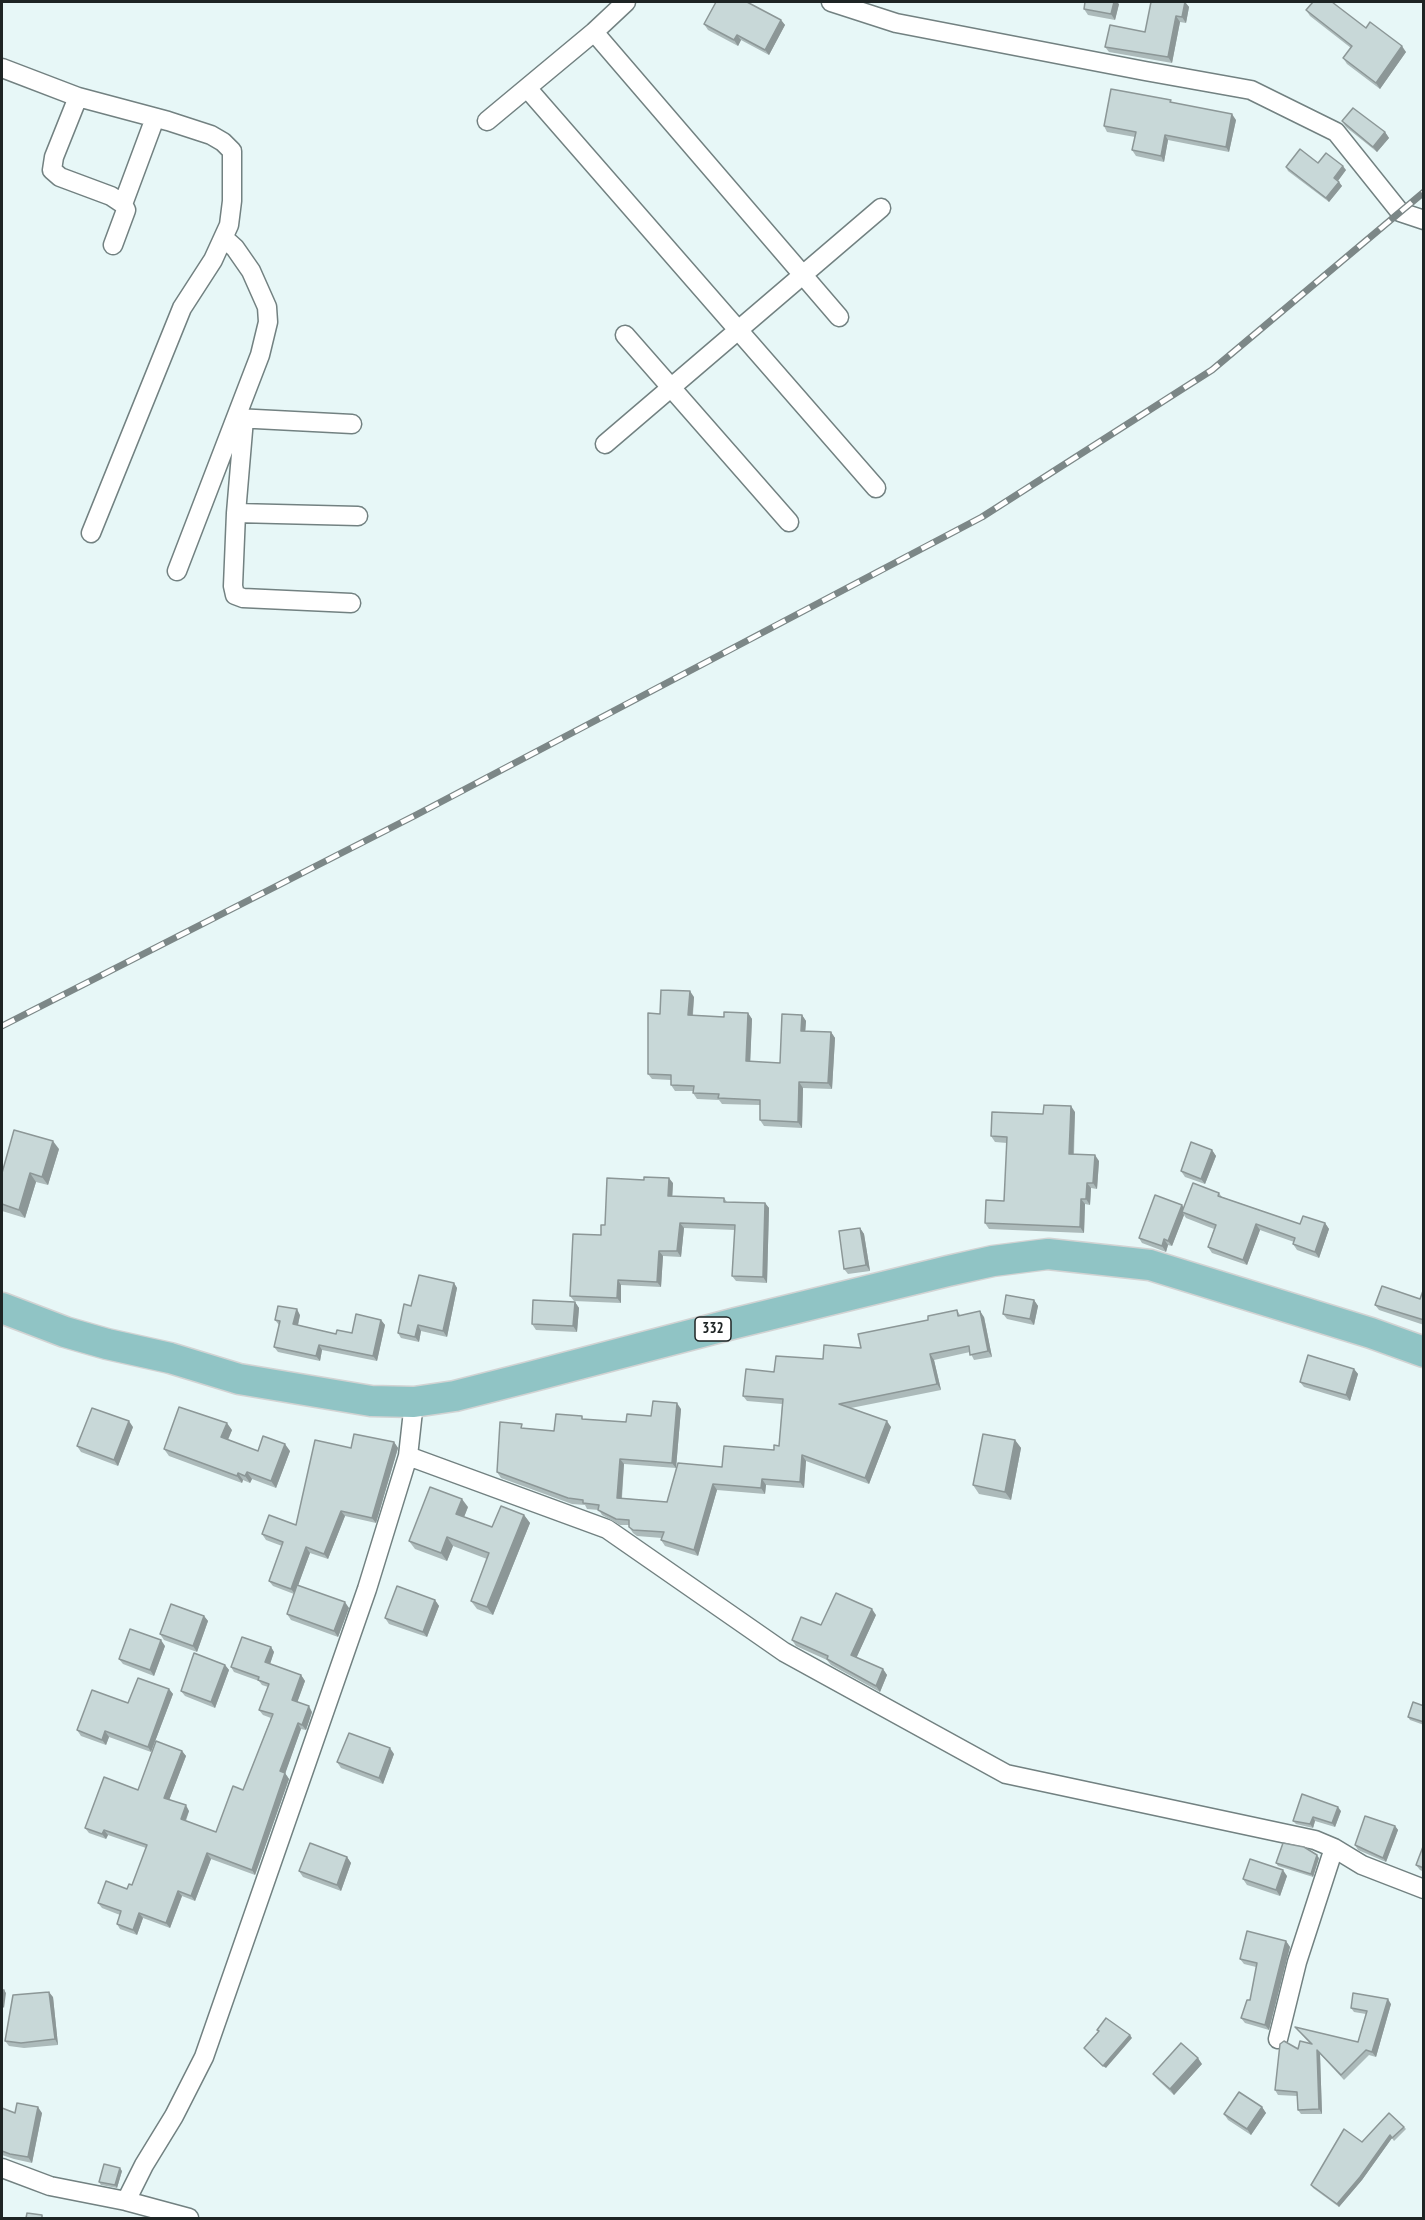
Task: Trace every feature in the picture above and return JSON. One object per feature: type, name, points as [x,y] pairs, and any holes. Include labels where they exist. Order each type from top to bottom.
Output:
[{"type":"main road","name":"332","points":[[2,1308],[75,1335],[170,1358],[239,1379],[371,1401],[414,1402],[455,1396],[747,1320],[948,1271],[993,1261],[1048,1254],[1150,1265],[1371,1333],[1424,1352]]},
{"type":"street","points":[[487,121],[594,32],[626,2]]},
{"type":"street","points":[[831,2],[896,23],[1251,90],[1336,132],[1400,212],[1424,220]]},
{"type":"street","points":[[594,32],[838,317]]},
{"type":"street","points":[[2,68],[78,97],[211,135],[232,151],[232,201],[229,225],[213,260],[182,308],[92,533]]},
{"type":"street","points":[[527,88],[876,488]]},
{"type":"street","points":[[78,97],[51,164],[52,170],[60,177],[111,196],[123,204],[126,210],[113,245]]},
{"type":"street","points":[[123,204],[155,118]]},
{"type":"street","points":[[605,444],[881,208]]},
{"type":"street","points":[[177,571],[240,418],[268,322],[267,307],[251,272],[235,248],[224,238]]},
{"type":"street","points":[[625,335],[789,522]]},
{"type":"street","points":[[240,418],[352,424]]},
{"type":"street","points":[[240,418],[233,586],[235,595],[243,598],[351,603]]},
{"type":"street","points":[[236,513],[358,516]]},
{"type":"street","points":[[126,2201],[204,2057],[367,1589],[408,1456],[414,1402]]},
{"type":"street","points":[[408,1456],[607,1529],[784,1652],[1006,1774],[1315,1840],[1334,1848],[1362,1865],[1424,1889]]},
{"type":"street","points":[[1278,2039],[1297,1962],[1334,1848]]},
{"type":"street","points":[[2,2168],[50,2186],[126,2201],[189,2218]]},
{"type":"building","points":[[716,2],[747,2],[781,20],[765,50],[737,35],[734,40],[704,24]]},
{"type":"building","points":[[1085,2],[1114,2],[1111,14],[1084,9]]},
{"type":"building","points":[[1151,2],[1185,2],[1182,17],[1176,16],[1168,57],[1105,47],[1110,25],[1145,32]]},
{"type":"building","points":[[1313,2],[1332,2],[1366,28],[1370,22],[1402,46],[1376,83],[1343,58],[1352,46],[1306,10]]},
{"type":"building","points":[[1111,89],[1232,114],[1226,147],[1165,135],[1161,156],[1132,150],[1136,132],[1104,126]]},
{"type":"building","points":[[1353,108],[1385,132],[1373,147],[1342,121]]},
{"type":"building","points":[[1300,149],[1318,163],[1326,153],[1343,166],[1334,178],[1339,182],[1326,198],[1286,167]]},
{"type":"building","points":[[661,990],[690,991],[688,1015],[724,1017],[724,1012],[748,1013],[746,1061],[780,1063],[782,1014],[802,1015],[801,1031],[831,1032],[828,1083],[799,1082],[798,1122],[760,1120],[760,1100],[718,1098],[719,1094],[693,1093],[694,1086],[671,1085],[671,1075],[648,1074],[648,1013],[660,1014]]},
{"type":"building","points":[[1044,1105],[1071,1106],[1069,1154],[1095,1155],[1093,1183],[1087,1183],[1086,1199],[1081,1199],[1080,1227],[985,1223],[986,1200],[1004,1201],[1007,1137],[991,1136],[992,1112],[1043,1114]]},
{"type":"building","points":[[14,1130],[53,1141],[42,1177],[30,1173],[19,1210],[2,1204],[2,1173]]},
{"type":"building","points":[[1191,1142],[1212,1150],[1201,1179],[1181,1171]]},
{"type":"building","points":[[644,1177],[669,1178],[668,1196],[724,1198],[724,1202],[765,1203],[763,1277],[732,1276],[735,1225],[680,1223],[677,1251],[659,1251],[657,1282],[618,1280],[617,1298],[570,1296],[573,1234],[601,1235],[601,1225],[605,1225],[607,1178],[644,1180]]},
{"type":"building","points":[[1193,1183],[1219,1193],[1218,1196],[1300,1224],[1303,1216],[1325,1223],[1315,1252],[1293,1244],[1295,1238],[1256,1224],[1243,1260],[1208,1247],[1216,1225],[1182,1212]]},
{"type":"building","points":[[1155,1195],[1182,1205],[1168,1241],[1164,1239],[1162,1246],[1139,1238]]},
{"type":"building","points":[[860,1228],[866,1265],[844,1269],[839,1231]]},
{"type":"building","points":[[419,1275],[454,1283],[443,1331],[418,1325],[415,1337],[398,1333],[404,1304],[411,1306]]},
{"type":"building","points":[[1382,1286],[1420,1299],[1424,1288],[1424,1320],[1375,1305]]},
{"type":"building","points":[[1006,1295],[1034,1300],[1030,1319],[1003,1314]]},
{"type":"building","points":[[533,1300],[575,1302],[573,1326],[532,1324]]},
{"type":"building","points":[[278,1306],[297,1309],[293,1324],[336,1334],[337,1330],[352,1333],[356,1314],[381,1320],[373,1356],[319,1345],[316,1356],[274,1347],[280,1321],[275,1320]]},
{"type":"building","points":[[957,1310],[958,1316],[980,1311],[988,1351],[970,1355],[969,1346],[930,1354],[937,1384],[839,1404],[887,1421],[865,1478],[802,1455],[800,1482],[762,1479],[761,1488],[713,1484],[694,1550],[661,1540],[664,1532],[633,1530],[629,1527],[629,1520],[616,1519],[598,1510],[599,1505],[583,1503],[583,1500],[568,1498],[497,1472],[500,1422],[522,1424],[521,1428],[554,1431],[556,1414],[582,1416],[582,1419],[626,1422],[627,1414],[651,1416],[653,1401],[677,1403],[672,1463],[620,1459],[617,1498],[667,1502],[678,1463],[722,1467],[724,1446],[774,1450],[774,1445],[779,1446],[783,1399],[743,1396],[746,1369],[774,1372],[776,1356],[823,1359],[824,1345],[861,1348],[858,1334],[928,1320],[928,1316]]},
{"type":"building","points":[[1308,1355],[1354,1369],[1346,1395],[1300,1382]]},
{"type":"building","points":[[179,1407],[227,1423],[221,1437],[258,1451],[263,1436],[285,1444],[271,1481],[247,1472],[245,1476],[238,1473],[237,1476],[164,1449]]},
{"type":"building","points":[[92,1408],[129,1421],[114,1460],[77,1446]]},
{"type":"building","points":[[354,1434],[394,1442],[372,1518],[341,1511],[324,1554],[306,1547],[291,1589],[269,1581],[283,1542],[262,1534],[269,1515],[296,1525],[315,1440],[351,1448]]},
{"type":"building","points":[[983,1434],[1015,1440],[1005,1492],[973,1485]]},
{"type":"building","points":[[430,1487],[462,1499],[456,1514],[492,1527],[501,1506],[524,1515],[487,1607],[471,1601],[489,1553],[447,1537],[441,1553],[409,1541]]},
{"type":"building","points":[[297,1585],[345,1602],[334,1631],[287,1614]]},
{"type":"building","points":[[397,1586],[435,1600],[423,1632],[385,1618]]},
{"type":"building","points":[[836,1593],[872,1609],[851,1655],[883,1669],[876,1686],[827,1659],[828,1656],[792,1640],[801,1617],[821,1625]]},
{"type":"building","points":[[171,1604],[204,1616],[193,1646],[160,1634]]},
{"type":"building","points":[[130,1629],[161,1640],[150,1670],[119,1659]]},
{"type":"building","points":[[242,1637],[271,1647],[265,1662],[301,1675],[292,1700],[309,1706],[302,1725],[298,1723],[280,1771],[285,1773],[252,1870],[207,1853],[191,1896],[178,1891],[166,1923],[139,1913],[133,1930],[117,1924],[121,1911],[98,1903],[106,1881],[127,1889],[129,1884],[132,1885],[147,1845],[104,1830],[102,1834],[85,1828],[104,1777],[138,1790],[156,1741],[182,1751],[164,1798],[186,1805],[181,1819],[216,1832],[233,1786],[243,1790],[273,1714],[259,1710],[269,1684],[258,1680],[259,1677],[231,1667]]},
{"type":"building","points":[[194,1653],[225,1665],[211,1702],[181,1691]]},
{"type":"building","points":[[138,1678],[169,1689],[148,1747],[105,1731],[102,1740],[77,1730],[92,1690],[128,1703]]},
{"type":"building","points":[[1413,1702],[1424,1706],[1424,1722],[1408,1717]]},
{"type":"building","points":[[349,1733],[390,1748],[379,1778],[337,1762]]},
{"type":"building","points":[[1302,1794],[1338,1807],[1332,1823],[1313,1817],[1310,1824],[1293,1821]]},
{"type":"building","points":[[1365,1816],[1395,1826],[1383,1858],[1355,1845]]},
{"type":"building","points":[[310,1843],[347,1857],[337,1885],[299,1871]]},
{"type":"building","points":[[1283,1843],[1304,1847],[1317,1855],[1311,1874],[1276,1863]]},
{"type":"building","points":[[1424,1844],[1424,1868],[1416,1865]]},
{"type":"building","points":[[1250,1859],[1283,1870],[1276,1890],[1243,1879]]},
{"type":"building","points":[[1247,1931],[1286,1941],[1265,2025],[1241,2018],[1247,2000],[1250,2000],[1257,1963],[1240,1959]]},
{"type":"building","points":[[49,1992],[55,2039],[21,2043],[5,2041],[13,1995]]},
{"type":"building","points":[[1353,1993],[1388,1999],[1372,2052],[1366,2050],[1341,2075],[1317,2050],[1319,2109],[1298,2110],[1297,2092],[1275,2090],[1280,2044],[1284,2041],[1298,2049],[1300,2041],[1312,2044],[1295,2027],[1358,2042],[1367,2011],[1351,2008]]},
{"type":"building","points":[[1106,2018],[1130,2035],[1103,2066],[1084,2048],[1099,2031],[1097,2030]]},
{"type":"building","points":[[1181,2043],[1198,2058],[1170,2089],[1153,2074]]},
{"type":"building","points":[[1239,2092],[1262,2107],[1247,2129],[1224,2114]]},
{"type":"building","points":[[17,2103],[38,2107],[28,2157],[2,2151],[2,2108],[15,2113]]},
{"type":"building","points":[[1389,2113],[1404,2127],[1392,2138],[1390,2135],[1337,2204],[1311,2185],[1344,2129],[1362,2142]]},
{"type":"building","points":[[104,2164],[120,2168],[115,2185],[99,2182]]},
{"type":"building","points":[[27,2213],[42,2215],[42,2218],[26,2218]]},
{"type":"railway","points":[[2,1026],[416,815],[982,517],[1212,370],[1424,192]]}]
